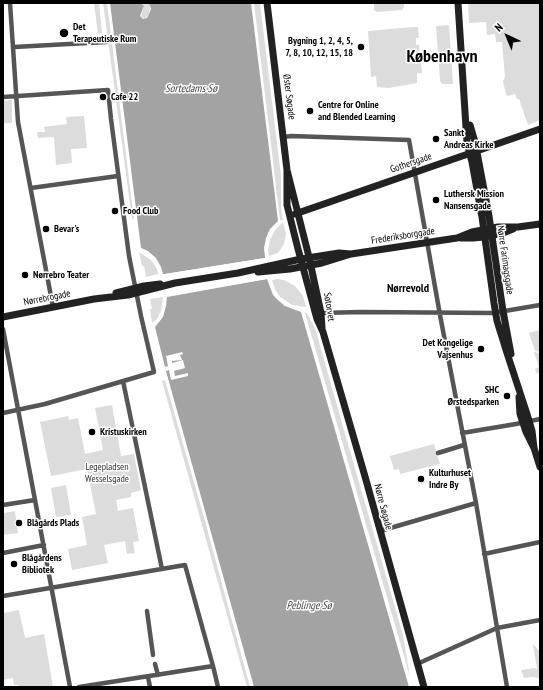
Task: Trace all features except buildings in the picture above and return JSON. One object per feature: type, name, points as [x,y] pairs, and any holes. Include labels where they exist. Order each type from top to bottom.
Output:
[{"type":"street","points":[[10,3],[18,122],[52,307]]},
{"type":"street","name":"Øster Søgade","points":[[267,3],[287,170]]},
{"type":"street","name":"Nørre Farimagsgade","points":[[458,3],[467,143],[473,152],[499,312],[514,372],[520,414],[526,422],[526,432],[534,448],[540,467]]},
{"type":"street","points":[[14,47],[106,42]]},
{"type":"street","points":[[3,97],[108,90],[129,256],[154,372],[45,404],[3,413]]},
{"type":"street","name":"Gothersgade","points":[[289,216],[540,128]]},
{"type":"street","points":[[284,137],[409,140],[476,504],[507,687]]},
{"type":"street","name":"Søtorvet","points":[[287,170],[311,265],[321,313],[323,332]]},
{"type":"street","name":"Søtorvet","points":[[287,170],[286,195],[289,216],[317,320],[323,332]]},
{"type":"street","points":[[31,188],[118,176]]},
{"type":"street","name":"Frederiksborggade","points":[[238,273],[309,257],[339,253],[351,254],[457,238],[472,232],[503,233],[518,227],[540,224]]},
{"type":"street","name":"Frederiksborggade","points":[[238,273],[281,270],[311,265],[351,254]]},
{"type":"street","name":"Nørrebrogade","points":[[3,316],[94,299],[157,284],[175,283],[238,273]]},
{"type":"street","points":[[321,313],[499,312],[540,305]]},
{"type":"street","points":[[3,329],[70,687]]},
{"type":"street","name":"Nørre Søgade","points":[[323,332],[424,687]]},
{"type":"street","points":[[123,381],[162,569]]},
{"type":"street","points":[[462,433],[540,419]]},
{"type":"street","points":[[438,453],[464,445]]},
{"type":"street","points":[[3,505],[35,500]]},
{"type":"street","points":[[380,531],[476,504]]},
{"type":"street","points":[[484,554],[540,542]]},
{"type":"street","points":[[3,553],[44,545]]},
{"type":"street","points":[[3,596],[185,565],[218,687]]},
{"type":"street","points":[[147,611],[153,655]]},
{"type":"street","points":[[417,664],[497,628],[540,620]]},
{"type":"street","points":[[154,664],[158,675]]},
{"type":"street","points":[[79,687],[213,666]]},
{"type":"street","points":[[148,676],[150,687]]},
{"type":"green space","points":[[94,3],[99,3],[102,33],[98,34]]},
{"type":"green space","points":[[103,3],[107,3],[134,219],[132,219]]},
{"type":"green space","points":[[141,3],[149,3],[150,7],[149,14],[145,19],[141,17],[144,6]]},
{"type":"green space","points":[[254,3],[260,3],[281,176],[281,209],[283,220],[280,220]]},
{"type":"green space","points":[[374,3],[404,3],[404,7],[402,10],[377,12],[374,10]]},
{"type":"green space","points":[[468,3],[540,3],[540,120],[528,125],[519,99],[517,99],[515,94],[508,96],[506,95],[503,81],[505,77],[502,42],[496,42],[495,34],[487,35],[486,22],[469,23]]},
{"type":"green space","points":[[449,25],[453,84],[443,84],[440,80],[436,26]]},
{"type":"green space","points":[[418,27],[419,38],[416,38],[416,45],[419,45],[420,55],[417,56],[417,62],[421,62],[422,73],[417,73],[417,83],[389,88],[377,87],[376,76],[371,77],[368,31]]},
{"type":"green space","points":[[12,100],[12,123],[3,123],[3,101]]},
{"type":"green space","points":[[84,116],[87,148],[71,149],[72,163],[56,165],[54,137],[38,138],[37,132],[45,132],[44,127],[67,124],[66,117]]},
{"type":"green space","points":[[283,222],[286,234],[284,244],[278,253],[269,256],[268,251],[270,240],[275,230]]},
{"type":"green space","points":[[139,252],[151,260],[157,269],[158,274],[146,277]]},
{"type":"green space","points":[[272,280],[284,280],[295,286],[303,296],[306,307],[292,305],[280,297]]},
{"type":"green space","points":[[163,297],[161,311],[157,319],[152,323],[150,299]]},
{"type":"green space","points":[[305,313],[307,313],[315,328],[403,635],[410,677]]},
{"type":"green space","points":[[540,330],[540,352],[535,351],[529,333]]},
{"type":"green space","points":[[534,352],[540,353],[540,372],[537,374],[535,369],[539,367]]},
{"type":"green space","points":[[165,380],[250,687],[247,687],[162,381]]},
{"type":"green space","name":"Legepladsen Wesselsgade","points":[[112,405],[121,456],[134,454],[141,490],[131,493],[131,497],[116,500],[118,511],[133,508],[139,541],[133,542],[135,553],[127,554],[125,541],[104,545],[108,563],[72,570],[68,549],[87,545],[82,517],[96,514],[87,469],[51,476],[40,422],[68,416],[69,420],[78,418],[85,454],[103,450],[95,408]]},
{"type":"green space","points":[[434,444],[440,464],[400,474],[399,469],[394,470],[390,456]]},
{"type":"green space","points":[[66,485],[71,515],[56,517],[51,488]]},
{"type":"green space","points":[[15,511],[18,533],[3,535],[3,513]]},
{"type":"green space","points":[[19,610],[25,638],[44,634],[53,687],[20,687],[19,685],[14,685],[13,678],[3,680],[3,613]]},
{"type":"green space","points":[[533,644],[540,652],[540,678],[524,678],[521,670],[537,669]]},
{"type":"water","name":"Sortedams Sø","points":[[110,3],[141,3],[144,6],[140,16],[143,19],[147,18],[151,9],[149,3],[251,3],[278,221],[270,229],[266,238],[264,248],[265,258],[163,274],[156,258],[148,251],[141,248]]},
{"type":"water","name":"Peblinge Sø","points":[[267,279],[273,295],[279,301],[285,306],[301,312],[409,687],[254,687],[155,327],[163,317],[167,297],[169,295]]},
{"type":"pier","points":[[265,258],[265,260],[163,276],[163,274]]},
{"type":"pier","points":[[267,277],[267,279],[167,297],[166,295],[168,293]]},
{"type":"pier","points":[[182,352],[183,354],[180,355],[182,360],[172,361],[172,363],[183,360],[185,368],[174,371],[175,376],[188,373],[188,376],[171,380],[169,370],[166,371],[165,367],[168,366],[166,356]]},
{"type":"place","name":"Det Terapeutiske Rum","points":[[64,33]]},
{"type":"place","name":"Bygning 1, 2, 4, 5, 7, 8, 10, 12, 15, 18","points":[[361,47]]},
{"type":"place","name":"Cafe 22","points":[[103,97]]},
{"type":"place","name":"Centre for Online and Blended Learning","points":[[310,111]]},
{"type":"place","name":"Sankt Andreas Kirke","points":[[436,139]]},
{"type":"place","name":"Luthersk Mission Nansensgade","points":[[436,200]]},
{"type":"place","name":"Food Club","points":[[115,211]]},
{"type":"place","name":"Bevar's","points":[[46,229]]},
{"type":"place","name":"Nørrebro Teater","points":[[25,275]]},
{"type":"place","name":"Det Kongelige Vajsenhus","points":[[481,349]]},
{"type":"place","name":"SHC Ørstedsparken","points":[[507,396]]},
{"type":"place","name":"Kristuskirken","points":[[92,432]]},
{"type":"place","name":"Kulturhuset Indre By","points":[[421,479]]},
{"type":"place","name":"Blågårds Plads","points":[[19,523]]},
{"type":"place","name":"Blågårdens Bibliotek","points":[[14,564]]},
{"type":"district","name":"København","points":[[442,57]]},
{"type":"district","name":"Nørrevold","points":[[408,289]]}]
